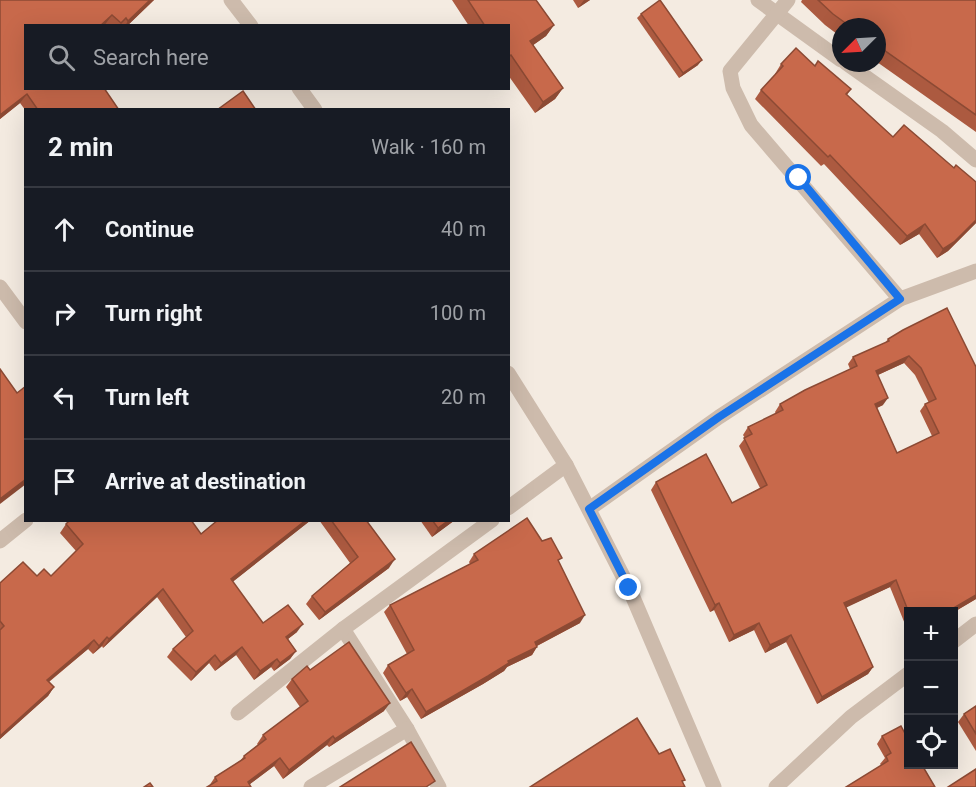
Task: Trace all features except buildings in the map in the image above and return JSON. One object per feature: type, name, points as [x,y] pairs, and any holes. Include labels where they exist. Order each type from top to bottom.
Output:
[{"type":"street","points":[[231,0],[249,24]]},
{"type":"street","points":[[758,0],[832,54]]},
{"type":"street","points":[[788,0],[730,71],[733,88],[751,125],[900,299]]},
{"type":"street","points":[[859,72],[942,131],[976,160]]},
{"type":"street","points":[[300,90],[314,108]]},
{"type":"street","points":[[589,509],[719,417],[900,299],[976,271]]},
{"type":"street","points":[[0,287],[24,319]]},
{"type":"street","points":[[510,376],[567,465],[629,588],[714,787]]},
{"type":"street","points":[[510,507],[567,465]]},
{"type":"street","points":[[0,541],[24,522]]},
{"type":"street","points":[[238,712],[343,628],[489,522]]},
{"type":"street","points":[[958,638],[976,624]]},
{"type":"street","points":[[343,628],[407,729],[439,787]]},
{"type":"street","points":[[776,787],[851,717],[904,678]]},
{"type":"street","points":[[311,787],[407,729]]},
{"type":"route","points":[[629,588],[589,509],[719,417],[900,299],[799,178]]}]
